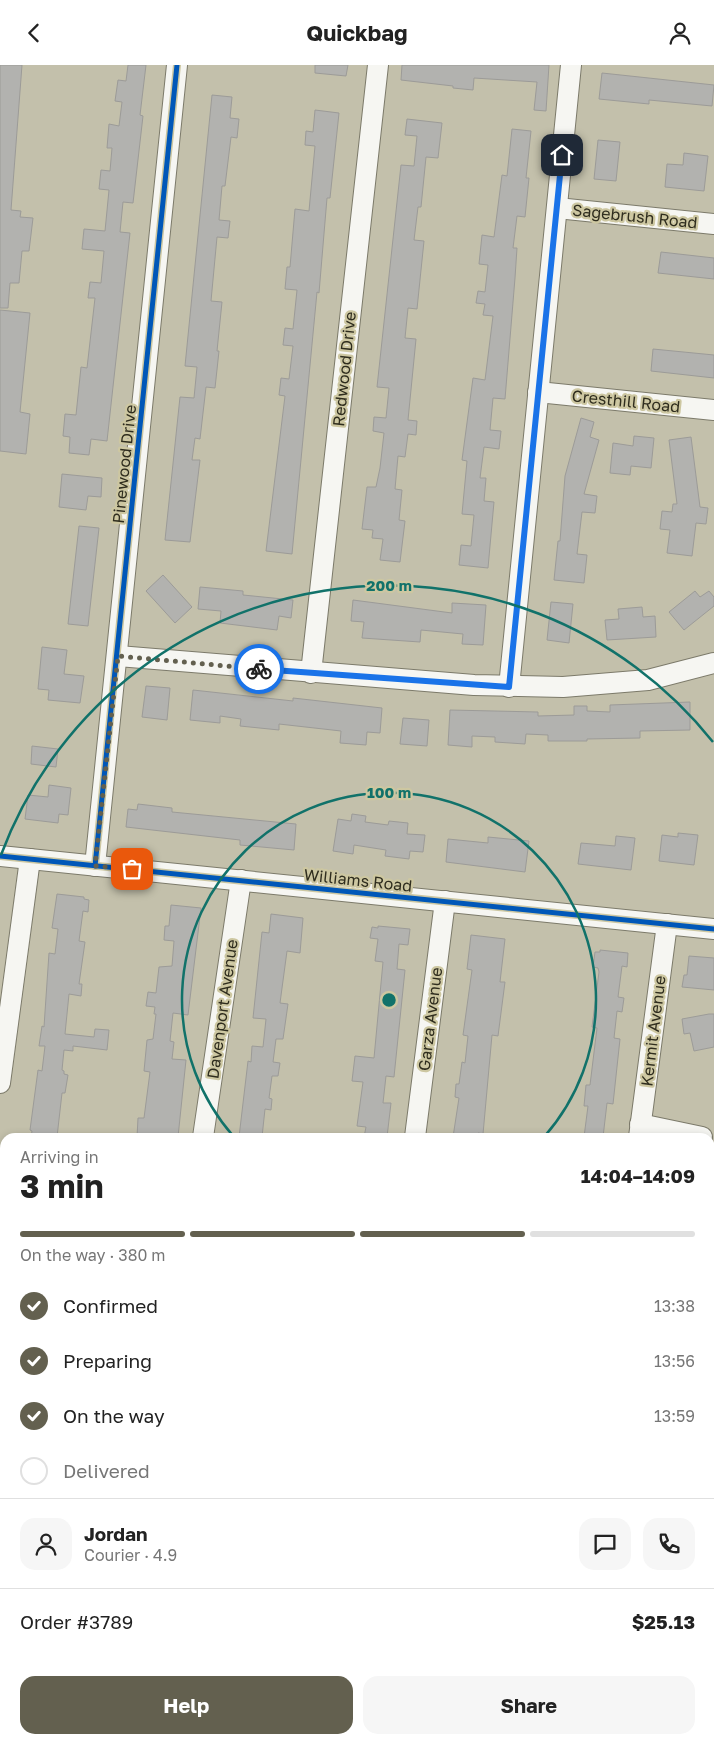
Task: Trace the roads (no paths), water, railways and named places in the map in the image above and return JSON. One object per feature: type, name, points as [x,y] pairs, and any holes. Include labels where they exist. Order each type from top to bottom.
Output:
[{"type":"street","name":"Pinewood Drive","points":[[95,866],[177,65]]},
{"type":"street","name":"Redwood Drive","points":[[311,673],[378,65]]},
{"type":"street","points":[[509,687],[571,65]]},
{"type":"street","name":"Sagebrush Road","points":[[556,208],[714,224]]},
{"type":"street","name":"Cresthill Road","points":[[538,392],[714,410]]},
{"type":"street","points":[[118,656],[311,673],[509,687],[563,687],[648,680],[714,663]]},
{"type":"street","name":"Williams Road","points":[[0,856],[714,929]]},
{"type":"street","points":[[0,1083],[30,859]]},
{"type":"street","name":"Davenport Avenue","points":[[204,1133],[241,880]]},
{"type":"street","name":"Garza Avenue","points":[[415,1133],[445,901]]},
{"type":"street","name":"Kermit Avenue","points":[[640,1131],[667,924]]},
{"type":"street","points":[[640,1131],[661,1133]]}]
